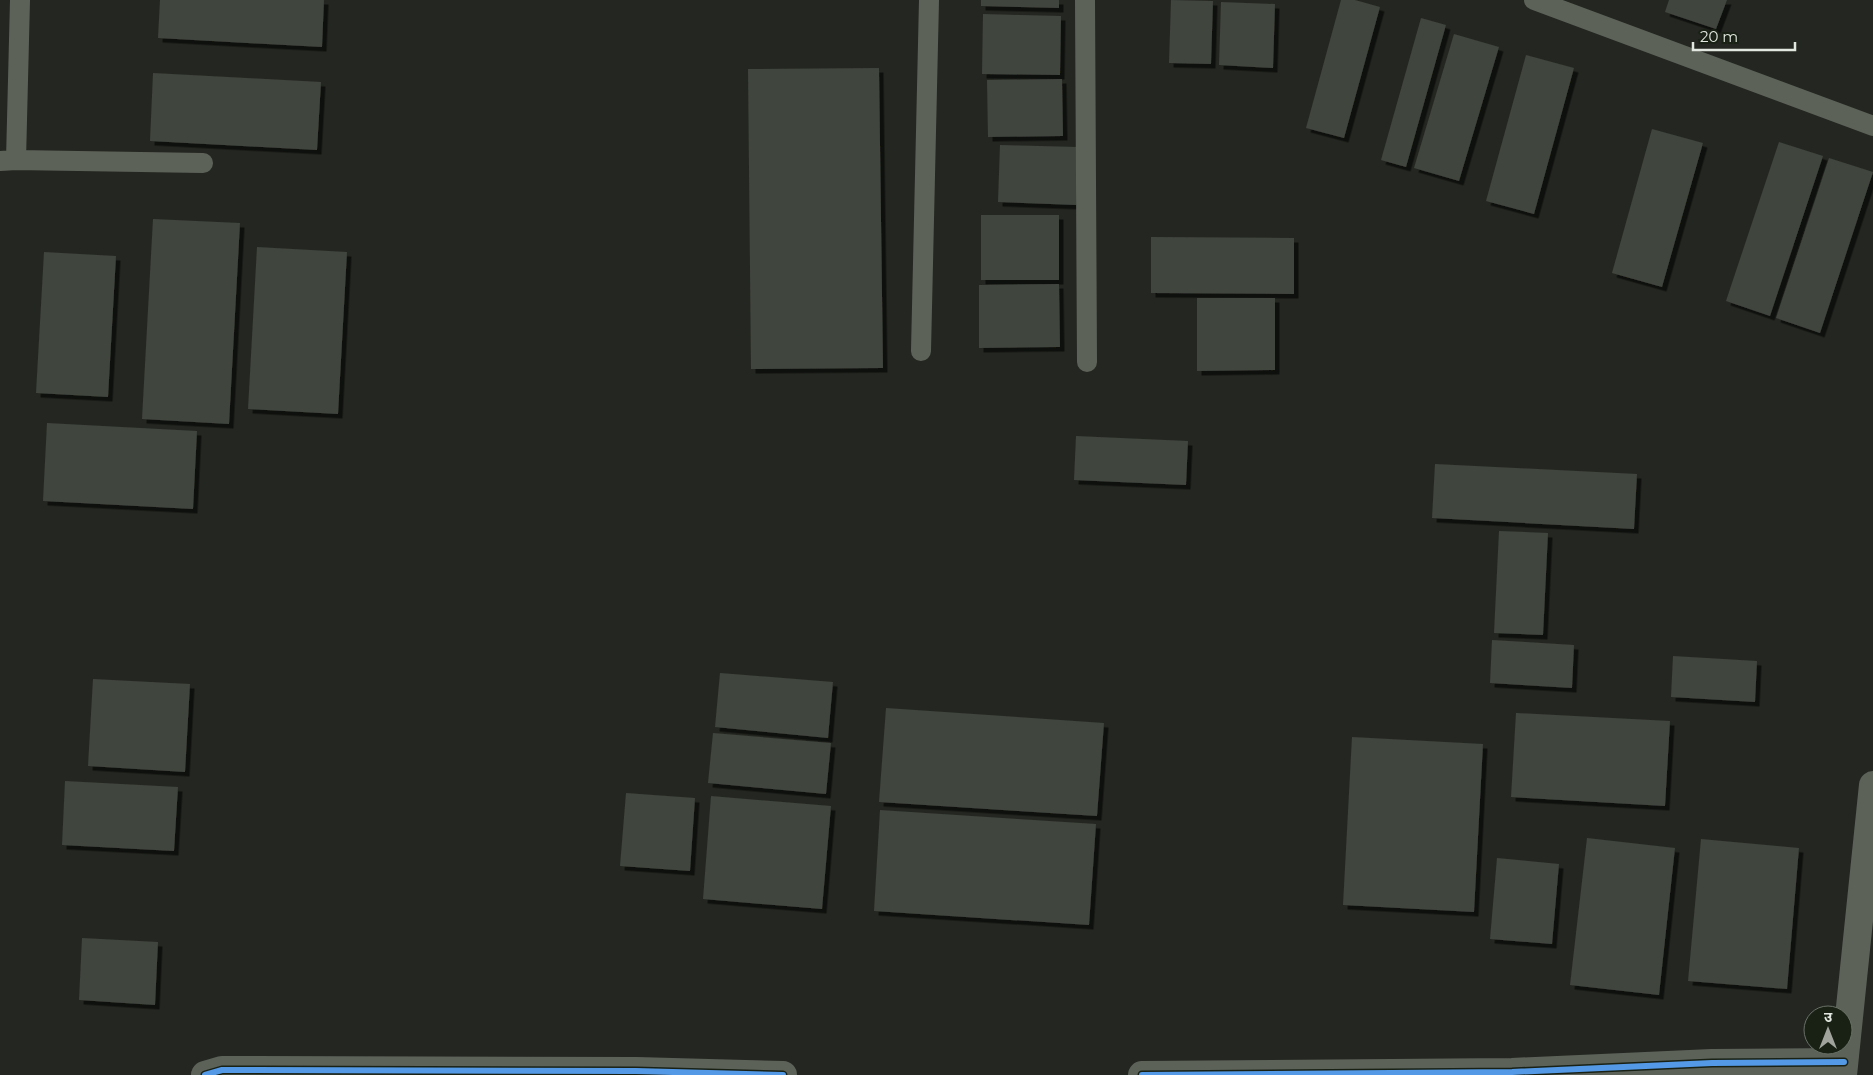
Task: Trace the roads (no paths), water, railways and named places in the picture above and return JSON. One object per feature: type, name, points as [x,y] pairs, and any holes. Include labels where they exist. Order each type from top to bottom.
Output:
[{"type":"street","points":[[1142,1075],[1844,1068],[1873,785]]},
{"type":"street","points":[[205,1075],[222,1070],[783,1075]]},
{"type":"lane","points":[[20,0],[8,160],[203,163]]},
{"type":"lane","points":[[921,351],[929,0]]},
{"type":"lane","points":[[1085,0],[1087,362]]},
{"type":"lane","points":[[1534,0],[1873,126]]}]
